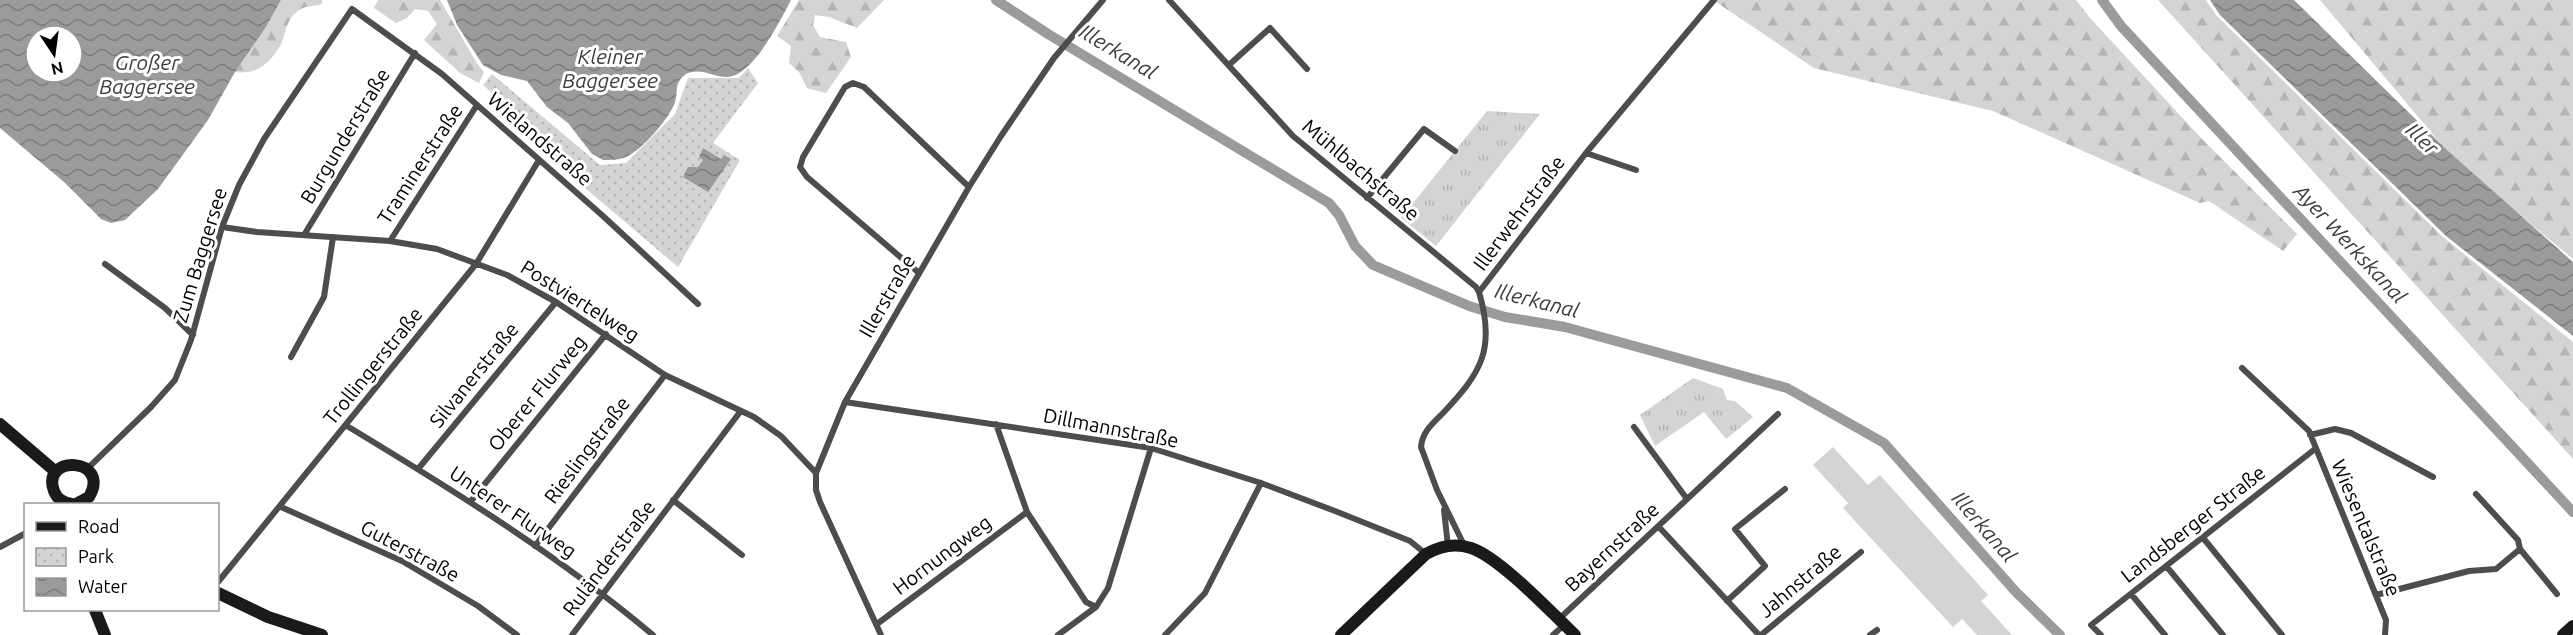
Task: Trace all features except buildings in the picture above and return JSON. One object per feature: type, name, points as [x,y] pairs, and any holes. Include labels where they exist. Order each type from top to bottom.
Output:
[{"type":"main road","points":[[0,424],[56,472]]},
{"type":"main road","points":[[68,503],[53,490],[53,481],[56,472],[63,466],[71,464],[87,469],[94,485],[93,501],[77,503]]},
{"type":"main road","points":[[1343,634],[1426,554],[1448,546],[1464,546],[1486,556],[1575,635]]},
{"type":"main road","points":[[219,593],[268,617],[322,635]]},
{"type":"main road","points":[[96,611],[105,635]]},
{"type":"main road","points":[[2563,635],[2573,626]]},
{"type":"street","name":"Illerstraße","points":[[816,473],[845,402],[969,187],[1054,58],[1102,0]]},
{"type":"street","name":"Mühlbachstraße","points":[[1169,0],[1230,64],[1293,136],[1476,287],[1480,295]]},
{"type":"street","name":"Illerwehrstraße","points":[[1464,546],[1423,456],[1422,441],[1430,426],[1470,384],[1481,366],[1486,339],[1480,295],[1586,153],[1714,0]]},
{"type":"street","name":"Wielandstraße","points":[[352,9],[415,53],[477,105],[698,304]]},
{"type":"street","name":"Zum Baggersee","points":[[87,469],[151,407],[175,380],[193,335],[222,227],[239,185],[264,139],[352,9]]},
{"type":"street","points":[[1230,64],[1270,28],[1306,69]]},
{"type":"street","name":"Burgunderstraße","points":[[304,235],[415,53]]},
{"type":"street","points":[[919,273],[807,177],[800,167],[803,157],[845,87],[853,83],[864,87],[969,187]]},
{"type":"street","name":"Traminerstraße","points":[[390,241],[477,105]]},
{"type":"street","points":[[1367,198],[1424,129],[1455,151]]},
{"type":"street","points":[[1586,153],[1636,170]]},
{"type":"street","name":"Trollingerstraße","points":[[219,581],[347,426],[476,264],[539,160]]},
{"type":"street","name":"Postviertelweg","points":[[222,227],[257,232],[390,241],[437,249],[507,275],[556,302],[665,375],[754,417],[781,436],[816,473]]},
{"type":"street","points":[[291,357],[324,297],[333,237]]},
{"type":"street","points":[[105,264],[165,308],[193,335]]},
{"type":"street","name":"Silvanerstraße","points":[[418,469],[556,302]]},
{"type":"street","name":"Oberer Flurweg","points":[[471,501],[606,334]]},
{"type":"street","name":"Wiesentalstraße","points":[[2242,368],[2290,412],[2310,435],[2386,620],[2385,635]]},
{"type":"street","name":"Rieslingstraße","points":[[535,546],[665,375]]},
{"type":"street","name":"Dillmannstraße","points":[[845,402],[1151,448],[1261,483],[1410,541],[1426,554]]},
{"type":"street","name":"Ruländerstraße","points":[[572,635],[740,412]]},
{"type":"street","name":"Bayernstraße","points":[[1553,635],[1561,622],[1778,414]]},
{"type":"street","points":[[996,424],[1027,512],[1086,602],[1096,607]]},
{"type":"street","name":"Unterer Flurweg","points":[[347,426],[471,501],[603,594],[653,635]]},
{"type":"street","name":"Bayernstraße","points":[[1634,427],[1688,500]]},
{"type":"street","name":"Wiesentalstraße","points":[[2310,435],[2335,429],[2351,433],[2433,477]]},
{"type":"street","points":[[1058,635],[1096,607],[1108,588],[1151,448]]},
{"type":"street","name":"Landsberger Straße","points":[[2101,635],[2091,625],[2315,449]]},
{"type":"street","points":[[816,473],[816,490],[820,502],[881,635]]},
{"type":"street","points":[[1165,635],[1205,593],[1261,483]]},
{"type":"street","points":[[1726,601],[1765,566],[1735,529],[1785,489]]},
{"type":"street","points":[[2476,494],[2518,540],[2520,549],[2557,594]]},
{"type":"street","name":"Ruländerstraße","points":[[673,500],[742,555]]},
{"type":"street","name":"Illerwehrstraße","points":[[1443,503],[1448,546]]},
{"type":"street","name":"Guterstraße","points":[[281,507],[402,561],[478,606],[517,635]]},
{"type":"street","name":"Hornungweg","points":[[877,624],[1027,512]]},
{"type":"street","points":[[1659,527],[1760,635]]},
{"type":"street","points":[[0,547],[24,534]]},
{"type":"street","points":[[2204,538],[2282,635]]},
{"type":"street","points":[[2376,595],[2469,571],[2496,569],[2520,549]]},
{"type":"street","name":"Jahnstraße","points":[[1760,635],[1861,552]]},
{"type":"street","points":[[2167,567],[2223,635]]},
{"type":"street","points":[[2131,594],[2165,635]]},
{"type":"street","points":[[1870,635],[1877,630]]},
{"type":"green space","points":[[281,0],[322,0],[322,4],[304,8],[294,14],[288,23],[280,46],[262,67],[250,72],[235,72],[266,27]]},
{"type":"green space","points":[[378,0],[440,0],[484,72],[479,83],[460,73],[424,40],[437,24],[428,11],[415,9],[407,18],[396,23],[374,8]]},
{"type":"green space","points":[[799,0],[884,0],[857,28],[829,17],[815,15],[813,25],[820,37],[846,42],[851,57],[826,93],[807,88],[799,72],[789,63],[791,46],[777,36]]},
{"type":"green space","points":[[1713,0],[2076,0],[2202,139],[2297,234],[2283,251],[2209,201],[2200,203],[1993,111],[1814,68]]},
{"type":"green space","points":[[2158,0],[2206,0],[2216,15],[2443,237],[2573,342],[2573,459]]},
{"type":"green space","points":[[2320,0],[2573,0],[2573,259],[2456,162]]},
{"type":"green space","points":[[748,68],[758,83],[713,143],[740,160],[678,267],[538,148],[542,137],[483,85],[492,74],[600,165],[626,163],[675,114],[688,78],[739,78]]},
{"type":"green space","points":[[1487,111],[1540,114],[1436,246],[1401,218]]},
{"type":"green space","points":[[1693,378],[1723,389],[1727,400],[1735,401],[1753,417],[1726,439],[1704,412],[1655,446],[1640,415]]},
{"type":"green space","points":[[1833,447],[1868,485],[1880,475],[1988,595],[1981,601],[2012,635],[1977,635],[1962,619],[1953,627],[1843,508],[1848,503],[1813,465]]},
{"type":"water","name":"Großer Baggersee","points":[[0,0],[281,0],[266,27],[235,72],[208,120],[158,189],[125,220],[111,223],[101,219],[64,182],[0,128]]},
{"type":"water","name":"Kleiner Baggersee","points":[[447,0],[791,0],[765,46],[746,68],[727,77],[702,72],[686,74],[678,84],[672,109],[647,141],[626,157],[603,160],[592,154],[568,123],[547,107],[527,81],[501,75],[483,65],[457,25]]},
{"type":"water","name":"Iller","points":[[2210,0],[2294,0],[2448,151],[2573,262],[2573,336],[2446,236],[2220,15]]},
{"type":"water","points":[[703,148],[721,159],[724,155],[731,159],[708,192],[683,177],[688,167],[698,167],[703,160],[699,157]]},
{"type":"waterway","name":"Illerkanal","points":[[996,0],[1048,34],[1329,203],[1339,215],[1355,246],[1373,265],[1469,306],[1505,317],[1565,327],[1787,388],[1884,443],[2016,592],[2060,635]]},
{"type":"waterway","name":"Ayer Werkskanal","points":[[2102,0],[2121,26],[2573,512]]}]
